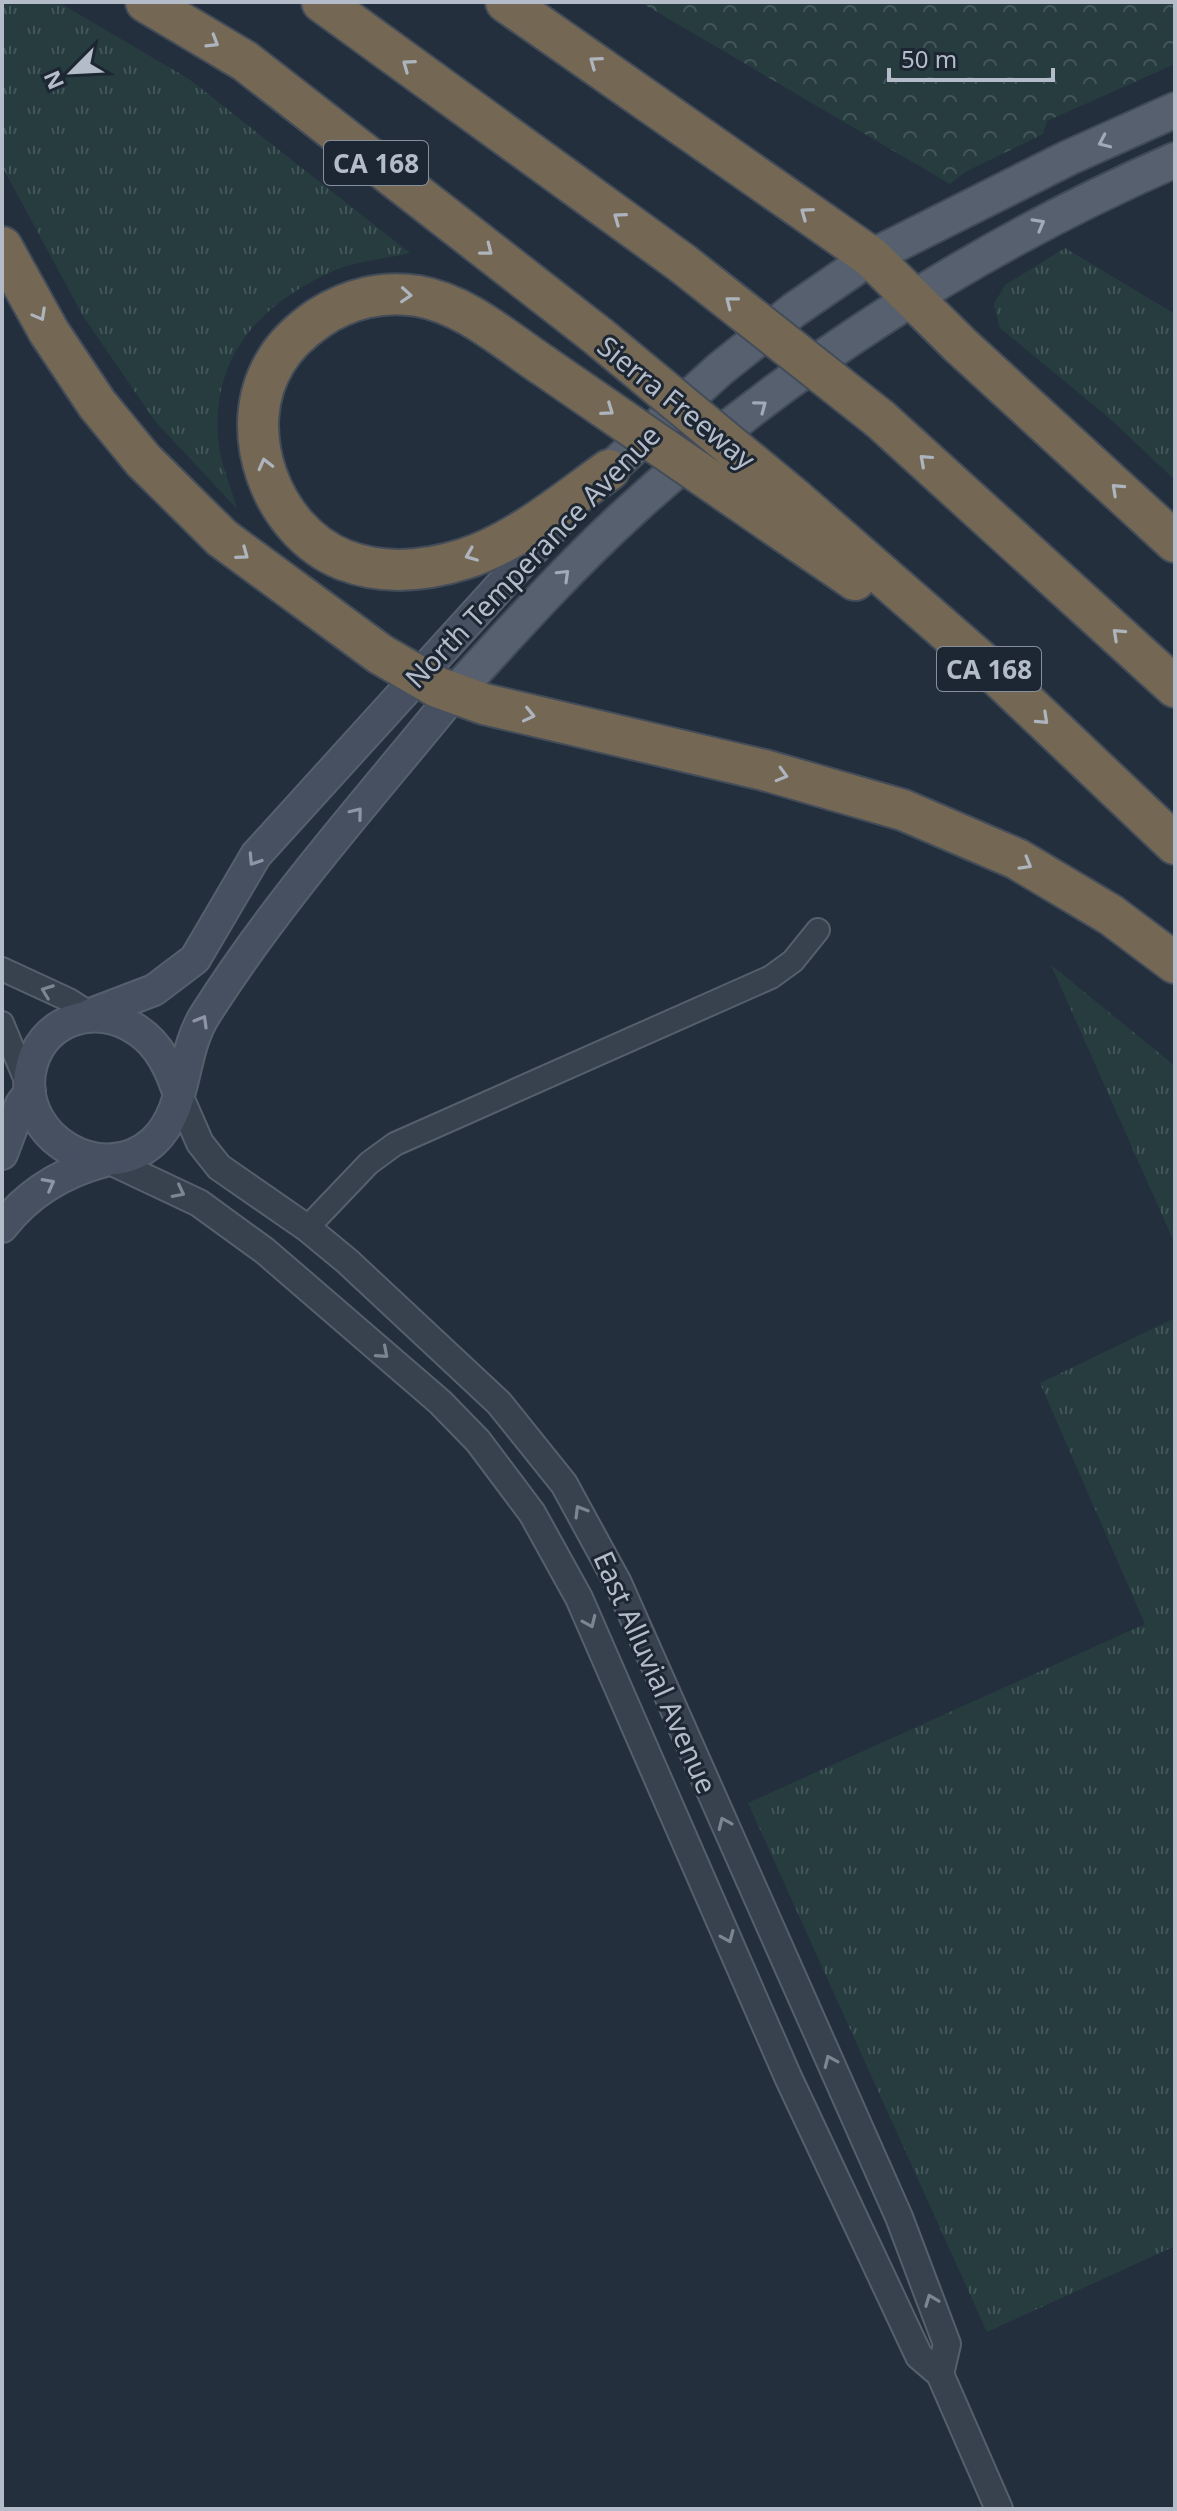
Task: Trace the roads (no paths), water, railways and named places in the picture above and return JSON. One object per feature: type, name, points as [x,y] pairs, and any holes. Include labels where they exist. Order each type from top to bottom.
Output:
[{"type":"highway","name":"Sierra Freeway","points":[[146,2],[245,61],[598,336],[783,511]]},
{"type":"highway","points":[[322,2],[682,263],[880,419],[1175,687]]},
{"type":"highway","points":[[506,2],[871,257],[960,345],[1175,542]]},
{"type":"highway","points":[[2,247],[49,332],[97,404],[143,460],[222,538],[376,651],[454,694],[764,770],[903,810],[1017,859],[1111,915],[1175,963]]},
{"type":"highway","points":[[609,470],[503,541],[467,558],[404,570],[363,566],[326,551],[300,530],[272,490],[259,435],[266,382],[276,360],[328,312],[372,296],[420,296],[457,308],[544,366],[783,511]]},
{"type":"highway","name":"CA 168","points":[[783,511],[1000,678],[1175,844]]},
{"type":"main road","name":"North Temperance Avenue","points":[[91,1014],[154,990],[195,959],[256,855],[416,675],[609,470],[720,369],[794,310],[871,257],[1068,158],[1175,110]]},
{"type":"main road","name":"North Temperance Avenue","points":[[179,1095],[189,1045],[205,1015],[323,854],[454,694],[544,595],[627,514],[752,412],[914,297],[1059,213],[1175,160]]},
{"type":"main road","points":[[2,1227],[34,1192],[69,1174],[136,1154],[152,1142],[165,1126],[179,1095],[165,1062],[147,1038],[123,1023],[91,1014],[62,1024],[45,1039],[30,1071],[30,1092],[41,1120],[56,1140],[80,1157],[108,1160]]},
{"type":"main road","points":[[2,1154],[21,1104],[30,1092]]},
{"type":"street","points":[[307,1228],[369,1163],[395,1144],[771,977],[793,961],[818,930]]},
{"type":"street","points":[[2,969],[69,1000],[91,1014]]},
{"type":"street","points":[[2,1023],[30,1092]]},
{"type":"street","name":"East Alluvial Avenue","points":[[179,1095],[200,1143],[219,1167],[307,1228],[432,1336],[499,1403],[539,1450],[585,1519],[618,1583],[899,2217],[947,2344],[940,2374]]},
{"type":"street","name":"East Alluvial Avenue","points":[[108,1160],[199,1203],[265,1251],[459,1419],[532,1513],[579,1598],[788,2077],[912,2342],[919,2356],[940,2374],[999,2509]]}]
